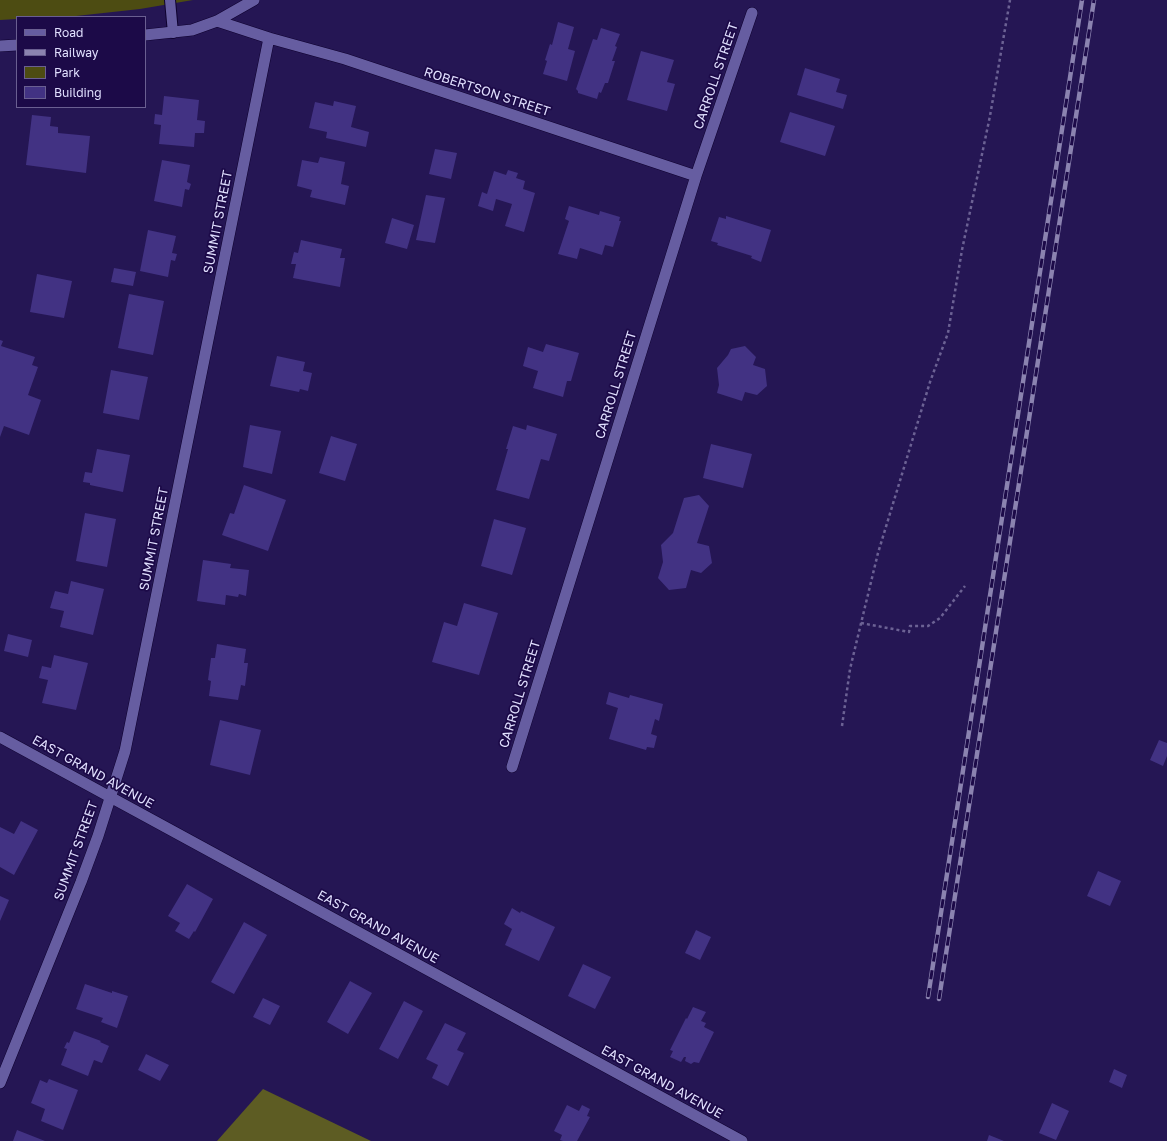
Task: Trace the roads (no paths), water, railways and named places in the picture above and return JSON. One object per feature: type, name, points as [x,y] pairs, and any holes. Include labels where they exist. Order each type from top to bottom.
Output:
[{"type":"street","points":[[146,35],[192,30],[217,21],[254,0]]},
{"type":"street","name":"CARROLL STREET","points":[[512,767],[696,176],[752,13]]},
{"type":"street","points":[[217,21],[269,38]]},
{"type":"street","name":"ROBERTSON STREET","points":[[269,38],[345,59],[696,176]]},
{"type":"street","name":"SUMMIT STREET","points":[[0,1083],[81,882],[98,836],[130,733],[269,38]]},
{"type":"street","points":[[0,46],[16,45]]},
{"type":"street","name":"EAST GRAND AVENUE","points":[[0,737],[742,1141]]},
{"type":"lane","points":[[170,0],[173,33]]},
{"type":"railway","points":[[928,997],[1082,0]]},
{"type":"railway","points":[[939,999],[1094,0]]}]
